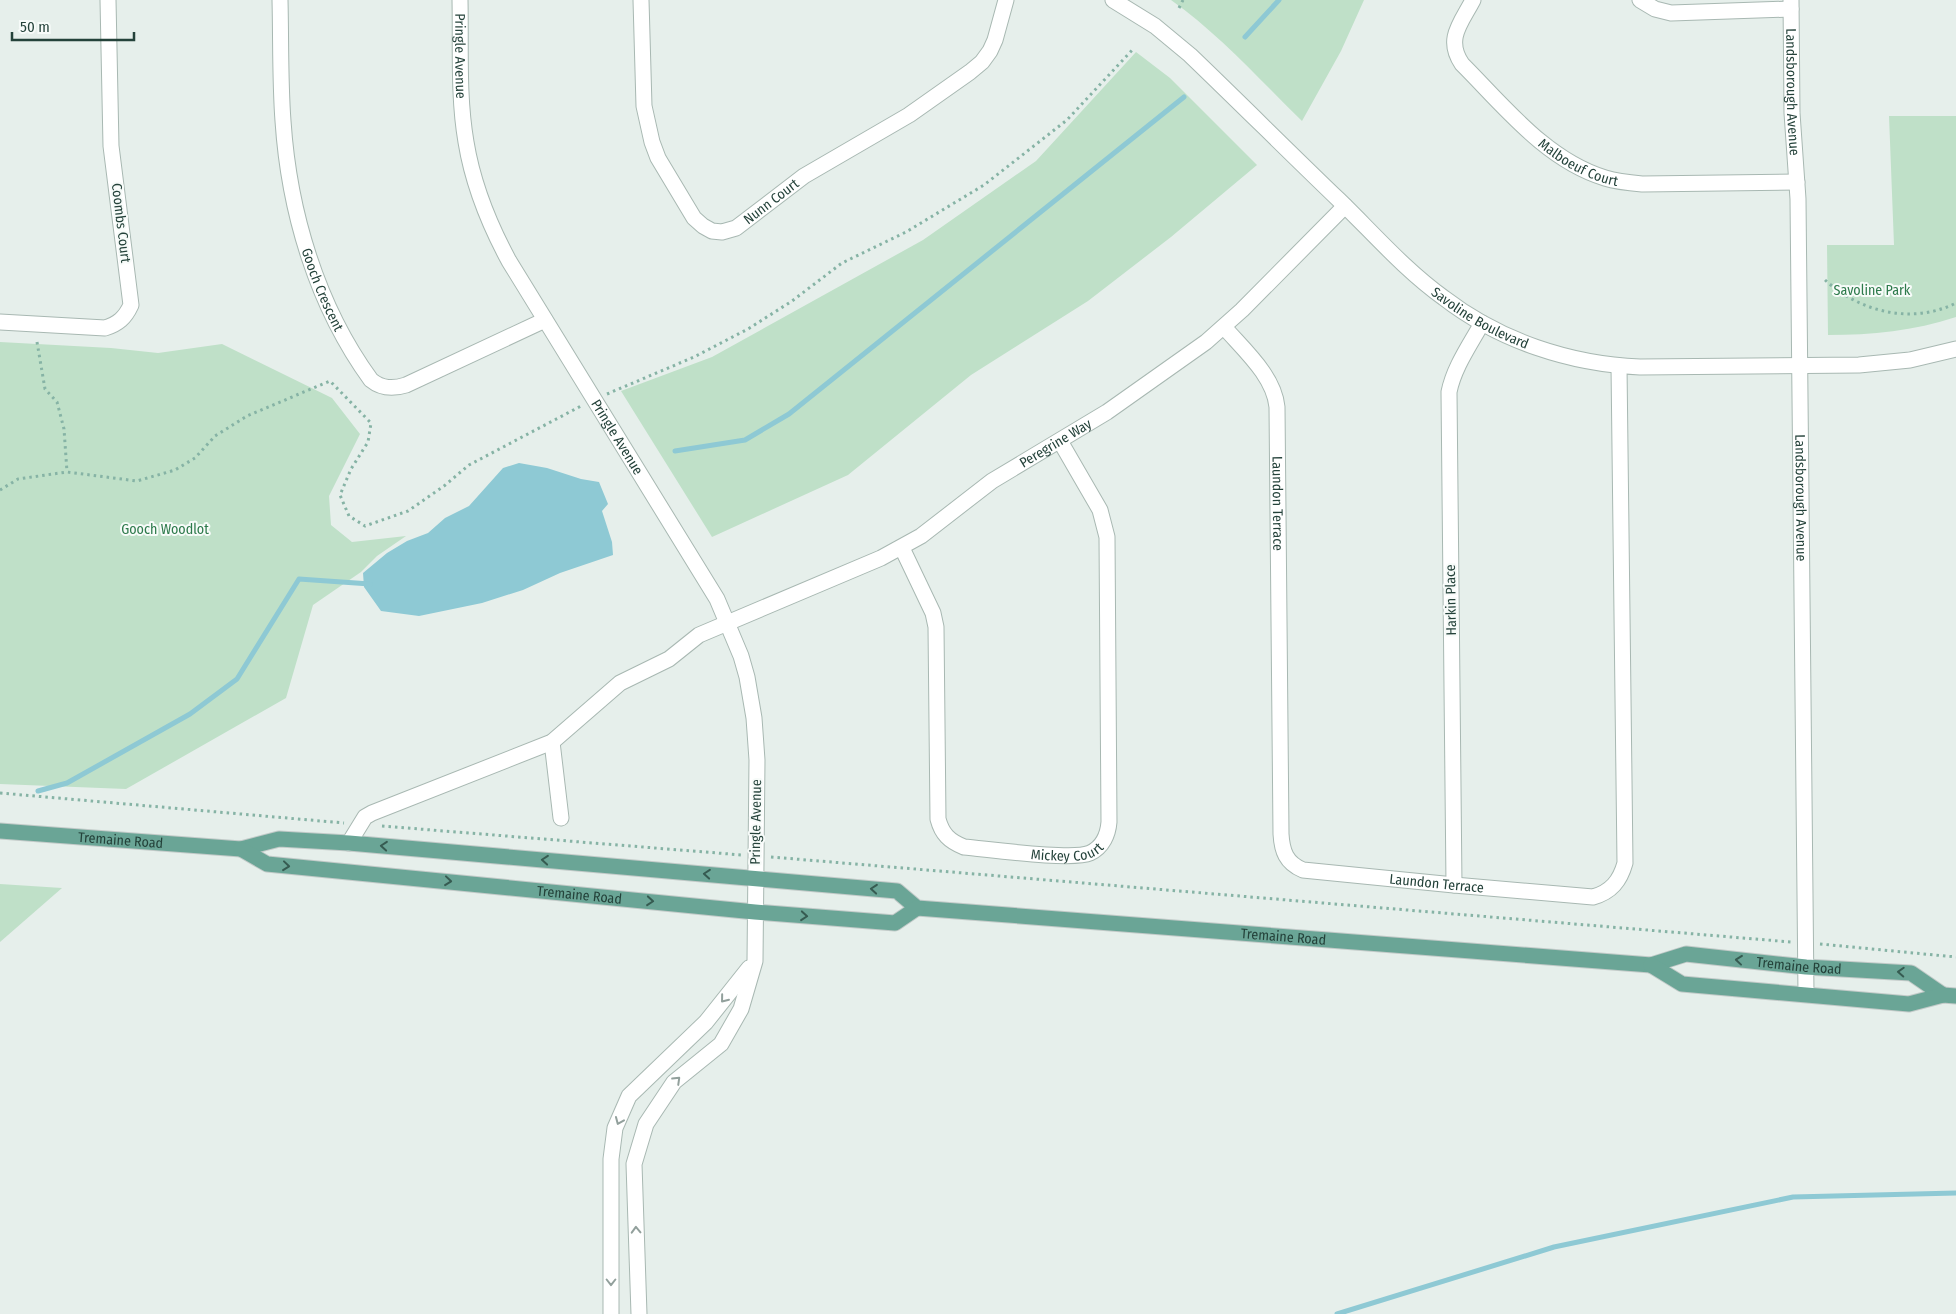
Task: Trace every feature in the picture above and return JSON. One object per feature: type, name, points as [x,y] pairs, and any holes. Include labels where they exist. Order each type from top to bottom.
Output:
[{"type":"main road","name":"Tremaine Road","points":[[0,831],[241,849],[279,839],[349,843],[897,891],[917,908],[1651,965],[1686,954],[1806,967],[1911,973],[1950,995]]},
{"type":"main road","name":"Tremaine Road","points":[[241,849],[267,864],[755,912],[895,923],[917,908]]},
{"type":"main road","name":"Tremaine Road","points":[[1651,965],[1682,984],[1909,1004],[1950,995]]},
{"type":"street","name":"Coombs Court","points":[[0,322],[105,328],[116,325],[123,319],[131,305],[111,146],[108,0]]},
{"type":"street","name":"Gooch Crescent","points":[[280,0],[283,121],[290,180],[299,224],[312,266],[329,307],[346,340],[371,380],[386,387],[397,388],[406,385],[545,320]]},
{"type":"street","name":"Pringle Avenue","points":[[460,0],[463,113],[466,141],[473,176],[483,206],[499,242],[545,320],[709,585],[729,623],[745,670],[754,718],[757,760],[755,961],[741,1009],[721,1044],[674,1082],[646,1124],[634,1164],[638,1314]]},
{"type":"street","name":"Nunn Court","points":[[641,0],[644,106],[652,142],[658,158],[694,218],[712,231],[722,232],[736,228],[804,176],[908,115],[970,72],[982,62],[990,51],[1006,0]]},
{"type":"street","name":"Savoline Boulevard","points":[[1113,0],[1155,26],[1190,55],[1422,280],[1443,298],[1482,323],[1519,341],[1572,358],[1619,366],[1800,366],[1887,363],[1956,350]]},
{"type":"street","name":"Malboeuf Court","points":[[1473,0],[1455,36],[1453,47],[1456,56],[1550,150],[1570,162],[1605,178],[1644,184],[1797,182]]},
{"type":"street","points":[[1640,0],[1655,9],[1671,13],[1791,5]]},
{"type":"street","name":"Landsborough Avenue","points":[[1791,5],[1792,113],[1797,182],[1800,366],[1806,994]]},
{"type":"street","name":"Peregrine Way","points":[[349,843],[365,817],[372,813],[552,742],[620,683],[669,659],[700,635],[902,548],[921,536],[992,481],[1107,412],[1206,342],[1224,327],[1345,206]]},
{"type":"street","name":"Harkin Place","points":[[1454,886],[1450,392],[1452,379],[1482,323]]},
{"type":"street","name":"Laundon Terrace","points":[[1224,327],[1265,376],[1273,388],[1277,402],[1281,834],[1283,852],[1294,866],[1303,870],[1454,886],[1593,897],[1608,891],[1616,885],[1623,870],[1625,863],[1619,366]]},
{"type":"street","name":"Mickey Court","points":[[902,548],[933,613],[936,627],[938,819],[942,832],[953,843],[964,847],[1069,856],[1091,853],[1103,842],[1108,832],[1109,822],[1107,537],[1100,510],[1060,441]]},
{"type":"street","points":[[552,742],[561,818]]},
{"type":"street","points":[[612,1314],[611,1159],[615,1128],[630,1096],[706,1022],[755,961]]},
{"type":"path","points":[[1178,8],[1183,0]]},
{"type":"path","points":[[606,394],[694,357],[748,329],[792,301],[842,263],[906,232],[984,185],[1067,120],[1134,48]]},
{"type":"path","points":[[1825,280],[1836,290],[1886,313],[1908,315],[1928,313],[1956,304]]},
{"type":"path","points":[[37,342],[45,389],[57,402],[64,429],[67,472]]},
{"type":"path","points":[[0,490],[18,479],[67,472],[137,481],[175,470],[195,458],[215,436],[247,416],[330,381],[371,422],[368,442],[352,469],[340,495],[349,516],[365,526],[408,511],[444,486],[469,465],[581,406]]},
{"type":"path","points":[[0,793],[347,823]]},
{"type":"path","points":[[380,826],[1769,942],[1806,942],[1956,957]]},
{"type":"green space","points":[[1171,0],[1364,0],[1341,51],[1302,121],[1206,27]]},
{"type":"green space","points":[[1136,52],[1170,78],[1257,165],[1171,237],[1088,301],[971,375],[848,475],[712,537],[621,391],[712,357],[923,240],[1036,161]]},
{"type":"green space","name":"Savoline Park","points":[[1889,116],[1956,116],[1956,317],[1924,326],[1893,331],[1828,335],[1827,245],[1894,245]]},
{"type":"green space","name":"Gooch Woodlot","points":[[0,342],[111,348],[158,353],[222,344],[332,398],[360,434],[329,496],[331,525],[352,542],[406,536],[377,556],[361,572],[313,605],[286,698],[126,789],[0,784]]},
{"type":"green space","points":[[0,884],[62,888],[0,942]]},
{"type":"water","points":[[519,463],[547,468],[581,479],[599,482],[608,504],[602,511],[612,542],[613,555],[560,573],[523,590],[482,603],[419,616],[381,611],[364,587],[363,573],[387,553],[407,541],[428,533],[445,518],[469,506],[503,468]]},
{"type":"waterway","points":[[1245,37],[1279,0]]},
{"type":"waterway","points":[[675,451],[745,440],[789,414],[1184,97]]},
{"type":"waterway","points":[[38,791],[67,783],[190,714],[237,679],[299,579],[370,584]]},
{"type":"waterway","points":[[1337,1314],[1554,1247],[1793,1197],[1956,1193]]}]
